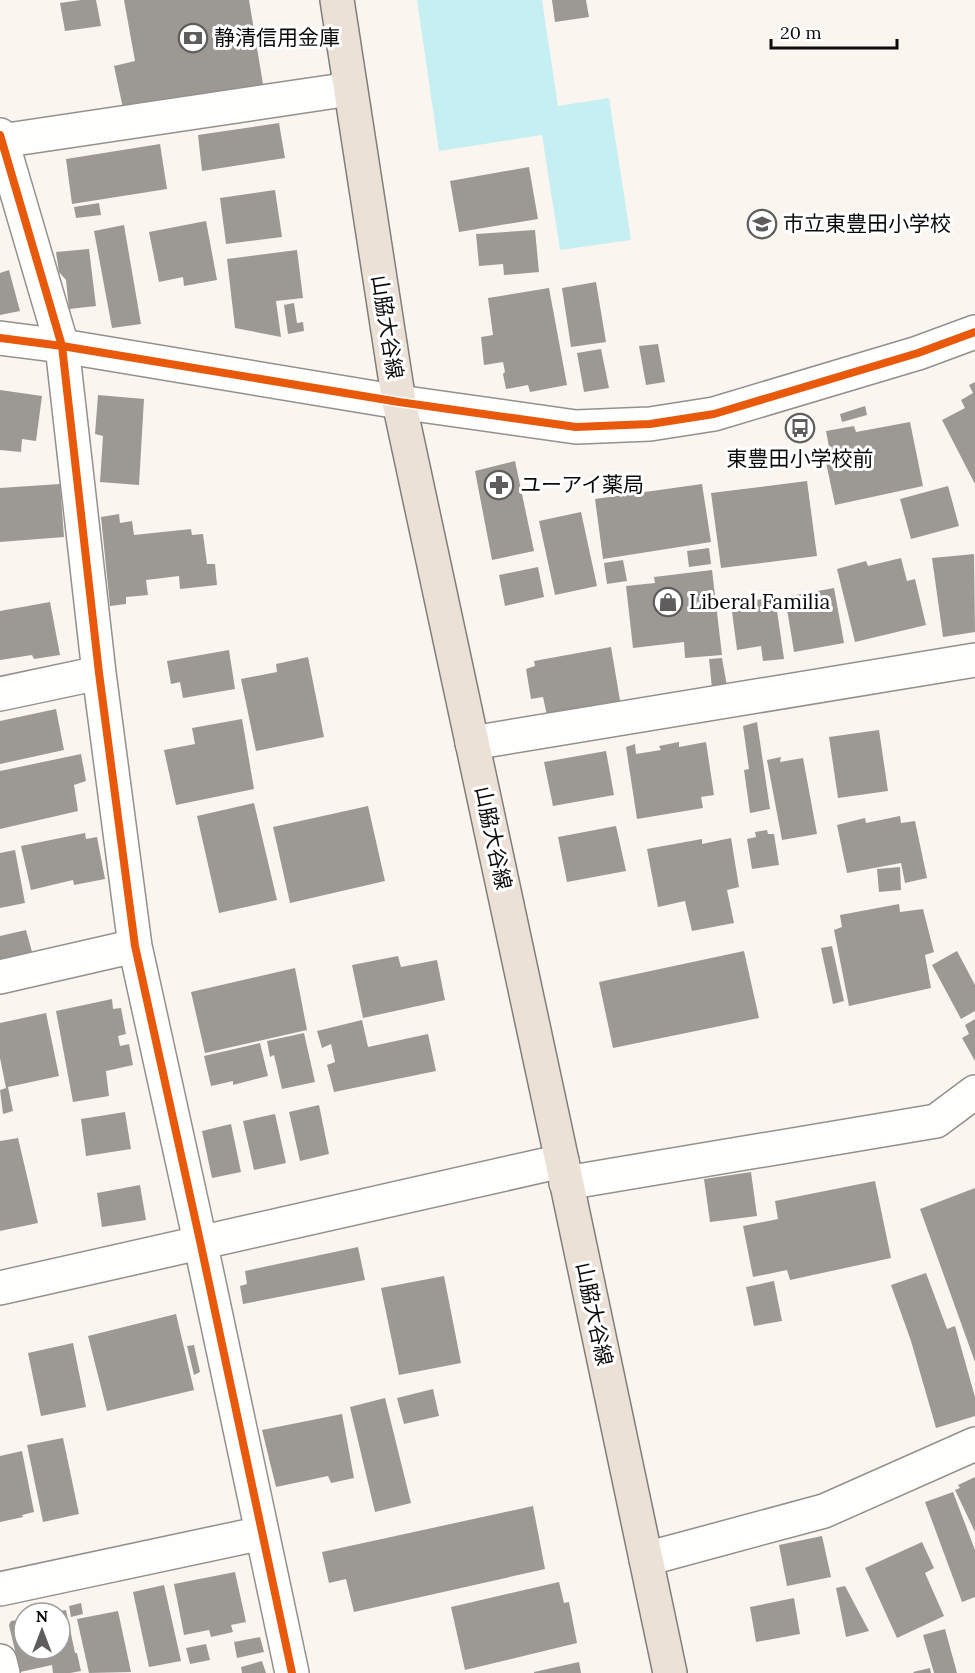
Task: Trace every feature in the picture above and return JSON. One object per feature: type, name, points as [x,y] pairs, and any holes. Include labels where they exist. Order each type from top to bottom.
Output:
[{"type":"main road","name":"山脇大谷線","points":[[336,0],[399,402],[670,1673]]},
{"type":"street","points":[[292,1673],[135,946],[99,673],[62,346],[1,138],[350,88]]},
{"type":"street","points":[[0,338],[62,346],[399,402],[576,427],[650,424],[714,414],[918,353],[975,332]]},
{"type":"street","points":[[472,743],[975,660]]},
{"type":"street","points":[[0,694],[99,673]]},
{"type":"street","points":[[0,977],[135,946]]},
{"type":"street","points":[[0,1288],[200,1241],[564,1172],[936,1121],[975,1092]]},
{"type":"street","points":[[646,1558],[824,1511],[975,1444]]},
{"type":"street","points":[[0,1589],[262,1533]]},
{"type":"street","points":[[0,1660],[3,1673]]},
{"type":"water","points":[[417,0],[542,0],[558,106],[609,98],[631,240],[560,250],[542,135],[439,151]]},
{"type":"building","points":[[96,0],[101,26],[65,31],[60,3]]},
{"type":"building","points":[[124,0],[249,0],[264,90],[124,113],[114,66],[135,61]]},
{"type":"building","points":[[552,0],[586,0],[589,17],[555,22]]},
{"type":"building","points":[[279,123],[285,158],[202,171],[198,135]]},
{"type":"building","points":[[160,144],[167,189],[72,204],[66,159]]},
{"type":"building","points":[[529,167],[538,219],[459,232],[450,181]]},
{"type":"building","points":[[275,190],[282,237],[226,244],[220,198]]},
{"type":"building","points":[[99,203],[101,215],[76,218],[74,207]]},
{"type":"building","points":[[206,221],[217,280],[184,286],[183,277],[159,282],[149,232]]},
{"type":"building","points":[[124,225],[141,324],[112,328],[94,231]]},
{"type":"building","points":[[535,230],[539,272],[504,275],[503,264],[479,266],[476,234]]},
{"type":"building","points":[[89,249],[96,306],[69,309],[66,280],[59,272],[56,252]]},
{"type":"building","points":[[297,250],[303,298],[276,301],[281,337],[235,328],[227,259]]},
{"type":"building","points":[[9,270],[20,311],[0,315],[0,273]]},
{"type":"building","points":[[596,282],[606,342],[571,347],[562,288]]},
{"type":"building","points":[[549,288],[567,385],[530,392],[528,385],[506,389],[503,362],[484,365],[481,337],[493,335],[488,298]]},
{"type":"building","points":[[294,303],[297,323],[303,322],[304,331],[288,334],[284,305]]},
{"type":"building","points":[[658,344],[665,382],[646,385],[639,346]]},
{"type":"building","points":[[601,349],[609,388],[584,392],[577,353]]},
{"type":"building","points":[[975,382],[975,484],[942,420],[965,408],[961,400],[973,393],[969,385]]},
{"type":"building","points":[[0,390],[42,396],[36,441],[22,439],[21,452],[0,450]]},
{"type":"building","points":[[98,395],[144,399],[139,485],[100,482],[103,436],[95,434]]},
{"type":"building","points":[[865,406],[867,415],[842,422],[840,414]]},
{"type":"building","points":[[910,422],[923,486],[835,505],[824,453],[830,452],[826,431],[854,426],[856,432]]},
{"type":"building","points":[[515,461],[534,551],[492,560],[475,471]]},
{"type":"building","points":[[807,481],[817,556],[721,568],[711,493]]},
{"type":"building","points":[[60,484],[64,537],[0,542],[0,488]]},
{"type":"building","points":[[702,484],[711,542],[603,559],[595,499]]},
{"type":"building","points":[[948,486],[959,526],[911,539],[900,499]]},
{"type":"building","points":[[581,512],[597,586],[555,595],[539,521]]},
{"type":"building","points":[[119,514],[120,523],[132,521],[134,535],[191,529],[192,535],[203,534],[207,564],[215,564],[217,585],[180,589],[179,576],[146,580],[148,595],[126,597],[126,604],[110,606],[101,517]]},
{"type":"building","points":[[709,548],[711,564],[689,567],[687,551]]},
{"type":"building","points":[[974,554],[975,632],[943,637],[932,558]]},
{"type":"building","points":[[901,558],[907,581],[915,579],[926,625],[855,642],[837,569],[866,561],[868,566]]},
{"type":"building","points":[[623,560],[627,581],[607,584],[604,563]]},
{"type":"building","points":[[538,567],[544,597],[505,606],[499,575]]},
{"type":"building","points":[[712,570],[722,655],[685,658],[684,642],[633,648],[626,586],[655,583],[654,577]]},
{"type":"building","points":[[834,588],[844,643],[794,652],[785,597]]},
{"type":"building","points":[[775,597],[784,659],[763,661],[761,646],[737,650],[731,604]]},
{"type":"building","points":[[50,602],[60,655],[34,659],[32,655],[0,660],[0,611]]},
{"type":"building","points":[[611,647],[622,712],[549,725],[543,697],[531,699],[526,669],[535,666],[534,661]]},
{"type":"building","points":[[229,650],[235,689],[183,698],[180,682],[171,684],[167,661]]},
{"type":"building","points":[[308,657],[324,737],[256,751],[241,679],[277,672],[276,664]]},
{"type":"building","points":[[722,658],[727,686],[712,688],[709,659]]},
{"type":"building","points":[[56,709],[64,750],[0,764],[0,721]]},
{"type":"building","points":[[242,719],[254,789],[176,805],[164,750],[195,744],[192,728]]},
{"type":"building","points":[[757,722],[770,809],[750,813],[744,770],[749,769],[743,726]]},
{"type":"building","points":[[879,730],[888,791],[838,798],[829,737]]},
{"type":"building","points":[[679,742],[679,747],[706,742],[714,795],[701,797],[703,808],[637,819],[626,747],[635,744],[636,754],[661,750],[659,746]]},
{"type":"building","points":[[606,751],[614,795],[553,806],[544,762]]},
{"type":"building","points":[[81,754],[86,781],[74,785],[78,811],[0,829],[0,771]]},
{"type":"building","points":[[781,757],[780,762],[803,758],[817,834],[782,840],[767,760]]},
{"type":"building","points":[[254,803],[277,900],[219,913],[197,816]]},
{"type":"building","points":[[368,806],[385,881],[290,903],[273,827]]},
{"type":"building","points":[[900,816],[901,823],[915,821],[927,878],[905,883],[901,863],[847,873],[837,825],[865,818],[866,823]]},
{"type":"building","points":[[616,826],[626,871],[567,882],[558,837]]},
{"type":"building","points":[[767,830],[768,834],[774,834],[779,865],[752,869],[747,839],[756,837],[755,832]]},
{"type":"building","points":[[85,833],[86,839],[97,837],[105,879],[74,885],[73,880],[31,890],[21,846]]},
{"type":"building","points":[[731,838],[739,887],[727,890],[734,923],[692,931],[685,901],[658,907],[647,849],[702,839],[702,844]]},
{"type":"building","points":[[15,850],[25,903],[0,908],[0,853]]},
{"type":"building","points":[[900,867],[901,890],[879,892],[877,869]]},
{"type":"building","points":[[899,904],[900,912],[923,909],[934,952],[925,955],[931,988],[849,1006],[834,930],[842,927],[840,915]]},
{"type":"building","points":[[26,930],[34,959],[0,968],[0,936]]},
{"type":"building","points":[[832,946],[844,1001],[833,1004],[821,948]]},
{"type":"building","points":[[744,951],[759,1018],[613,1048],[599,982]]},
{"type":"building","points":[[957,951],[975,985],[975,1011],[961,1019],[932,965]]},
{"type":"building","points":[[398,956],[401,967],[437,960],[445,1000],[363,1018],[352,965]]},
{"type":"building","points":[[295,968],[307,1030],[205,1053],[191,992]]},
{"type":"building","points":[[112,999],[113,1009],[121,1008],[126,1034],[118,1036],[120,1046],[129,1044],[133,1065],[106,1071],[109,1096],[73,1102],[56,1011]]},
{"type":"building","points":[[46,1013],[59,1076],[8,1087],[13,1111],[3,1114],[0,1090],[6,1088],[0,1058],[0,1023]]},
{"type":"building","points":[[975,1019],[975,1061],[962,1038],[969,1034],[965,1025]]},
{"type":"building","points":[[362,1020],[368,1047],[428,1034],[436,1071],[334,1092],[327,1065],[335,1062],[331,1044],[322,1048],[317,1031]]},
{"type":"building","points":[[304,1033],[315,1082],[282,1089],[274,1055],[270,1057],[267,1041]]},
{"type":"building","points":[[260,1043],[268,1076],[233,1085],[233,1081],[211,1086],[204,1056]]},
{"type":"building","points":[[319,1105],[329,1154],[300,1161],[289,1112]]},
{"type":"building","points":[[125,1112],[131,1149],[86,1156],[81,1119]]},
{"type":"building","points":[[275,1114],[286,1163],[254,1170],[243,1121]]},
{"type":"building","points":[[231,1124],[241,1172],[212,1178],[202,1131]]},
{"type":"building","points":[[18,1138],[38,1223],[0,1231],[0,1141]]},
{"type":"building","points":[[751,1172],[757,1216],[710,1222],[704,1179]]},
{"type":"building","points":[[875,1181],[891,1258],[790,1280],[787,1270],[753,1277],[743,1226],[778,1219],[775,1201]]},
{"type":"building","points":[[140,1185],[146,1220],[102,1227],[97,1193]]},
{"type":"building","points":[[975,1188],[975,1362],[920,1209]]},
{"type":"building","points":[[358,1247],[365,1280],[243,1304],[240,1286],[247,1284],[245,1271]]},
{"type":"building","points":[[926,1273],[947,1329],[955,1326],[975,1397],[975,1416],[936,1428],[911,1341],[891,1285]]},
{"type":"building","points":[[444,1276],[461,1363],[399,1375],[381,1288]]},
{"type":"building","points":[[774,1281],[782,1321],[754,1326],[746,1287]]},
{"type":"building","points":[[176,1314],[194,1390],[107,1411],[88,1336]]},
{"type":"building","points":[[73,1343],[86,1407],[41,1416],[28,1353]]},
{"type":"building","points":[[194,1345],[200,1372],[194,1375],[187,1346]]},
{"type":"building","points":[[433,1389],[439,1416],[404,1424],[397,1398]]},
{"type":"building","points":[[385,1398],[411,1503],[375,1512],[350,1407]]},
{"type":"building","points":[[342,1414],[354,1478],[331,1483],[328,1476],[276,1487],[262,1430]]},
{"type":"building","points":[[63,1438],[79,1514],[43,1522],[27,1445]]},
{"type":"building","points":[[22,1451],[34,1512],[0,1522],[0,1456]]},
{"type":"building","points":[[975,1477],[975,1532],[955,1490],[960,1488],[958,1485]]},
{"type":"building","points":[[953,1492],[975,1550],[975,1597],[962,1602],[925,1502]]},
{"type":"building","points":[[533,1506],[545,1569],[354,1612],[346,1579],[329,1583],[322,1552]]},
{"type":"building","points":[[822,1536],[831,1577],[787,1586],[779,1545]]},
{"type":"building","points":[[922,1542],[934,1568],[925,1573],[944,1616],[897,1638],[865,1568]]},
{"type":"building","points":[[235,1572],[246,1622],[231,1625],[233,1632],[211,1637],[209,1630],[184,1635],[174,1584]]},
{"type":"building","points":[[559,1582],[564,1603],[569,1602],[577,1643],[465,1670],[451,1607]]},
{"type":"building","points":[[164,1585],[181,1661],[149,1667],[133,1592]]},
{"type":"building","points":[[845,1586],[869,1631],[846,1637],[836,1588]]},
{"type":"building","points":[[794,1598],[800,1634],[756,1642],[750,1607]]},
{"type":"building","points":[[81,1603],[83,1614],[72,1617],[72,1605]]},
{"type":"building","points":[[118,1611],[131,1672],[89,1673],[77,1619]]},
{"type":"building","points":[[12,1621],[12,1638],[9,1625]]},
{"type":"building","points":[[945,1629],[957,1673],[934,1673],[923,1635]]},
{"type":"building","points":[[260,1637],[264,1652],[237,1658],[234,1642]]},
{"type":"building","points":[[72,1639],[81,1671],[53,1673],[52,1665],[20,1672],[17,1661],[72,1661]]},
{"type":"building","points":[[206,1644],[210,1660],[190,1664],[186,1648]]},
{"type":"building","points":[[262,1661],[266,1673],[242,1673],[241,1667]]},
{"type":"building","points":[[579,1662],[581,1673],[534,1673],[534,1672]]},
{"type":"building","points":[[930,1668],[931,1673],[913,1672]]},
{"type":"cycle path","points":[[0,135],[62,346],[99,673],[135,946],[292,1673]]},
{"type":"cycle path","points":[[0,338],[62,346],[399,402],[576,427],[650,424],[714,414],[918,353],[975,332]]},
{"type":"place","name":"静清信用金庫","points":[[193,38]]},
{"type":"place","name":"市立東豊田小学校","points":[[762,224]]},
{"type":"place","name":"東豊田小学校前","points":[[800,428]]},
{"type":"place","name":"ユーアイ薬局","points":[[499,485]]},
{"type":"place","name":"Liberal Familia","points":[[668,602]]}]
